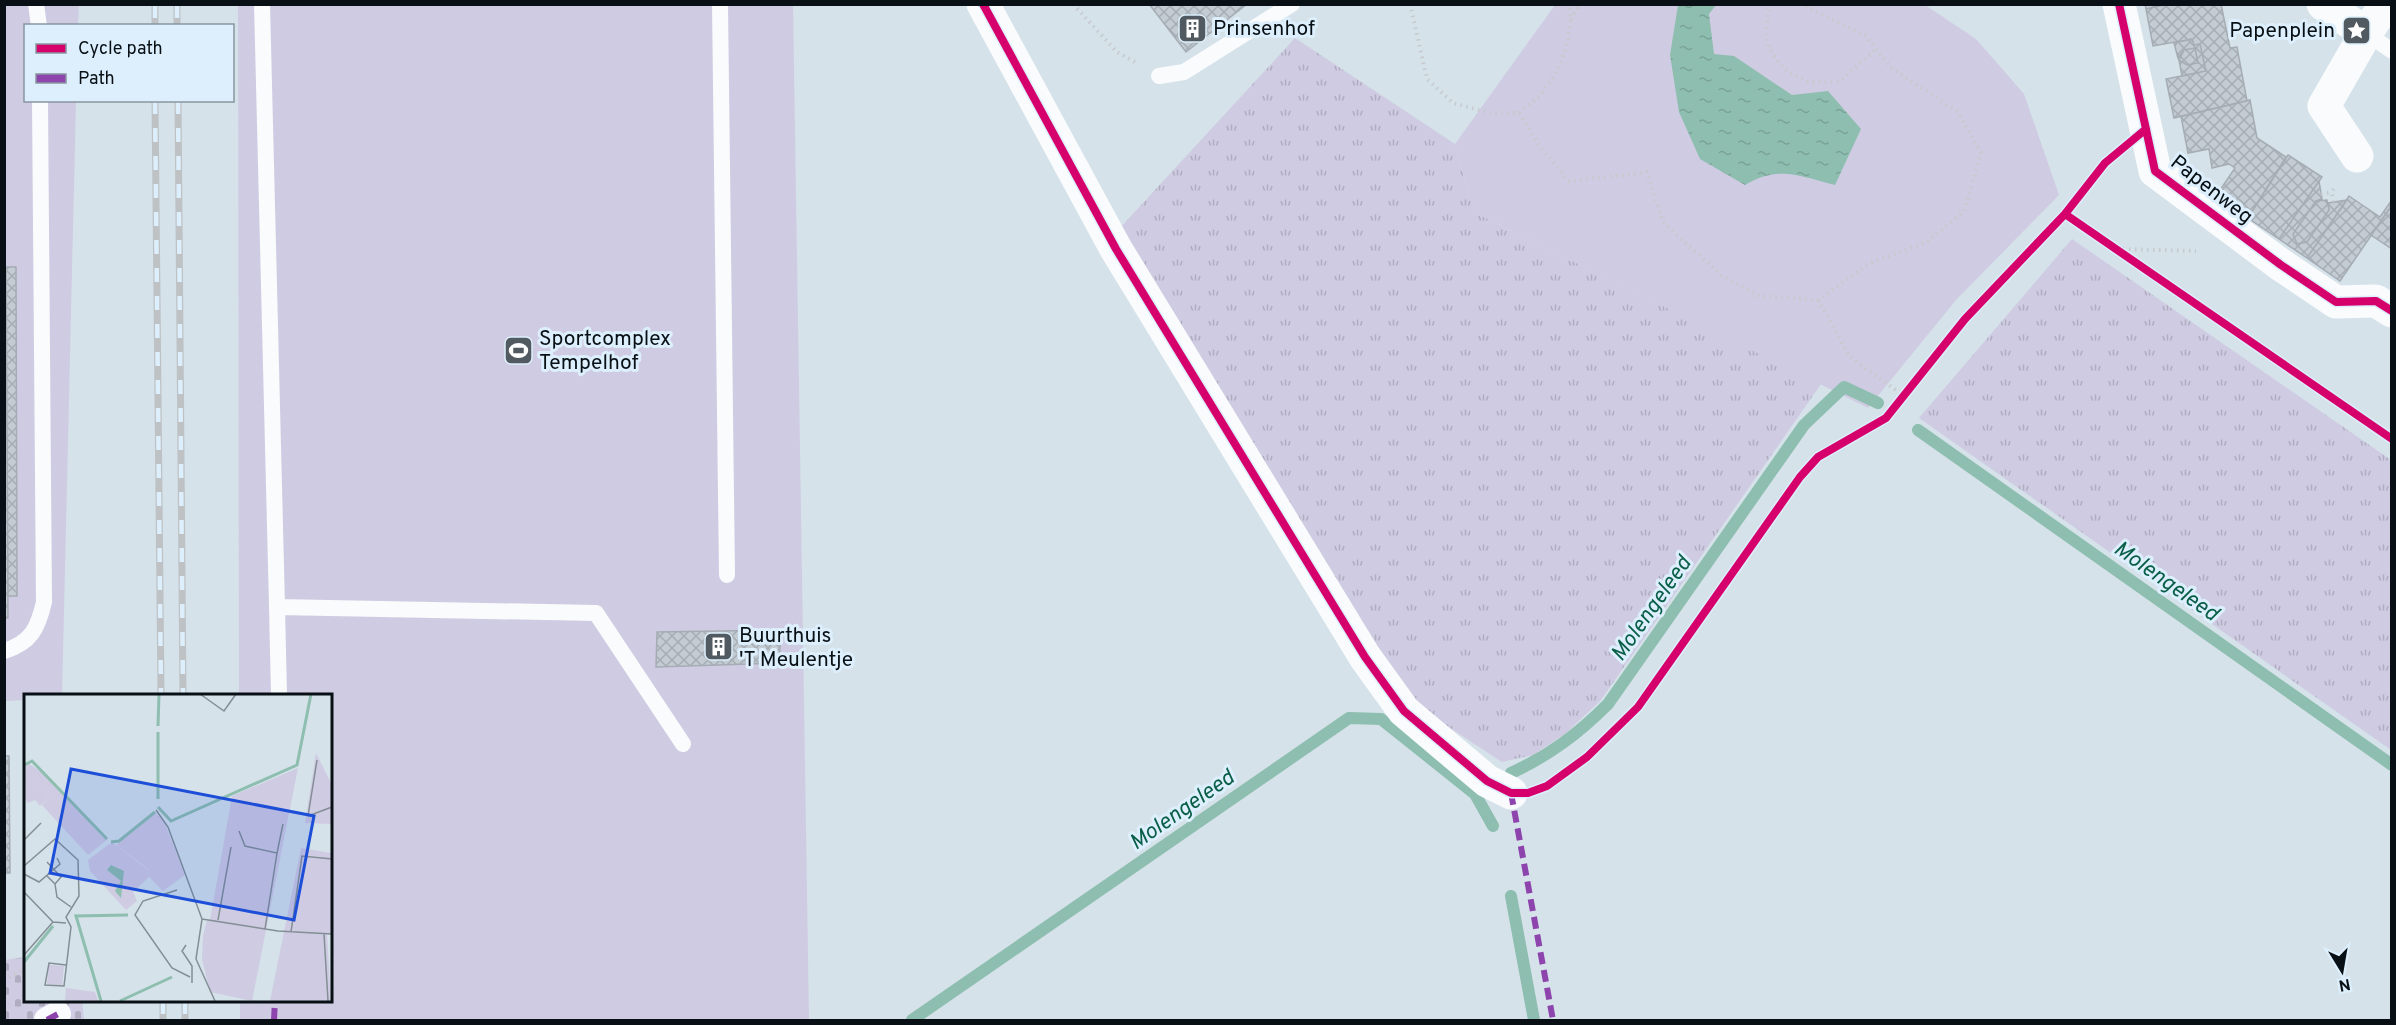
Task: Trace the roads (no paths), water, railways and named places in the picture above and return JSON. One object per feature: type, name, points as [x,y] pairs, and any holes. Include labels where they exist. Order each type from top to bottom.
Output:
[{"type":"street","points":[[983,4],[1116,249],[1365,657],[1404,711],[1487,781],[1511,793]]},
{"type":"street","name":"Papenweg","points":[[2119,4],[2155,171],[2281,265],[2336,302],[2376,301],[2391,311]]},
{"type":"street","points":[[2323,4],[2379,42]]},
{"type":"street","points":[[2357,156],[2324,106],[2379,42],[2386,4]]},
{"type":"lane","points":[[36,4],[39,24]]},
{"type":"lane","points":[[262,4],[279,694]]},
{"type":"lane","points":[[720,4],[727,575]]},
{"type":"lane","points":[[1158,76],[1184,72],[1292,4]]},
{"type":"lane","points":[[4,651],[19,646],[38,627],[44,602],[40,102]]},
{"type":"lane","points":[[277,607],[597,613],[683,744]]},
{"type":"water","points":[[1678,5],[1716,5],[1709,14],[1714,54],[1734,56],[1792,95],[1828,91],[1861,129],[1835,185],[1800,176],[1779,174],[1768,175],[1745,185],[1700,159],[1679,112],[1670,55]]},
{"type":"waterway","name":"Molengeleed","points":[[1511,773],[1563,743],[1608,704],[1804,425],[1844,387],[1878,403]]},
{"type":"waterway","name":"Molengeleed","points":[[1918,430],[2392,765]]},
{"type":"waterway","name":"Molengeleed","points":[[912,1020],[1349,718],[1381,719],[1475,794],[1493,826]]},
{"type":"waterway","points":[[1511,896],[1534,1020]]},
{"type":"railway","points":[[155,4],[155,24]]},
{"type":"railway","points":[[177,4],[177,24]]},
{"type":"railway","points":[[155,102],[161,694]]},
{"type":"railway","points":[[178,102],[183,694]]},
{"type":"railway","points":[[163,1001],[163,1020]]},
{"type":"railway","points":[[185,1001],[185,1020]]},
{"type":"place","name":"Prinsenhof","points":[[1192,28]]},
{"type":"place","name":"Papenplein","points":[[2356,30]]},
{"type":"place","name":"Sportcomplex Tempelhof","points":[[518,350]]},
{"type":"place","name":"Buurthuis 'T Meulentje","points":[[718,647]]}]
